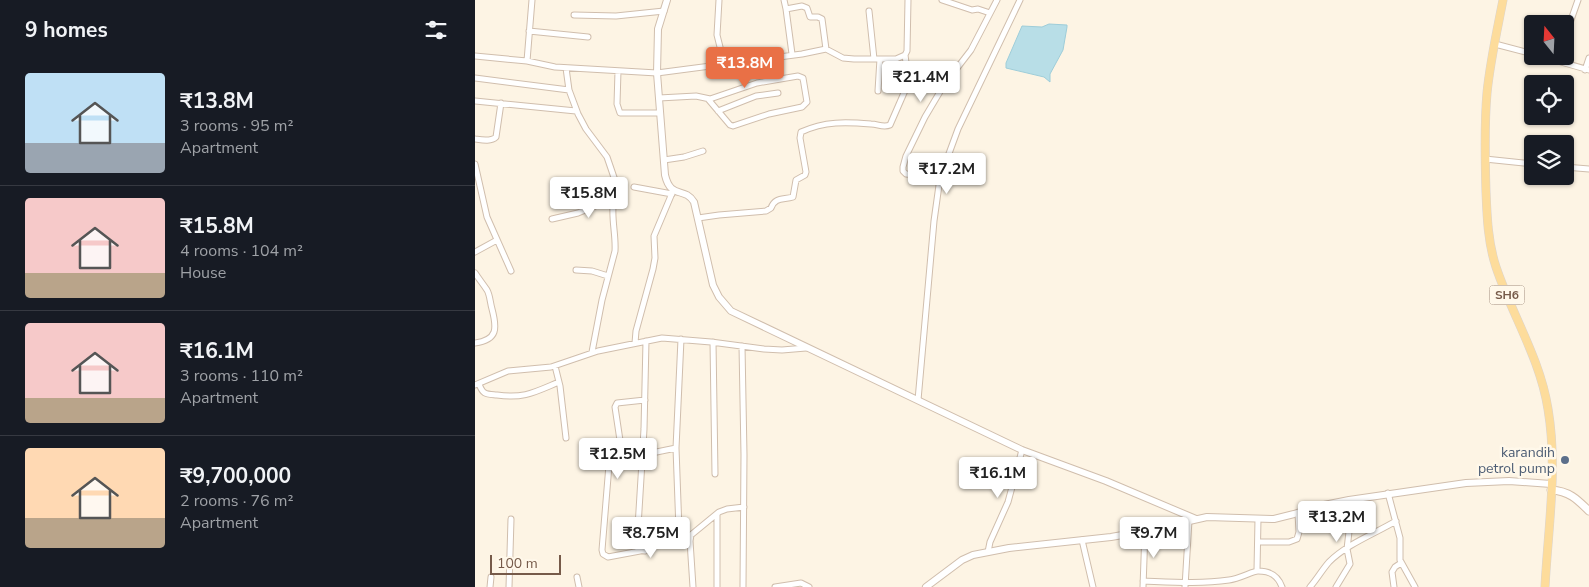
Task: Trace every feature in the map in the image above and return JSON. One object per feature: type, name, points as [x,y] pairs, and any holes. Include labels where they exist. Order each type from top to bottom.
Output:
[{"type":"main road","name":"SH6","points":[[1503,0],[1487,93],[1485,159],[1487,206],[1492,250],[1503,287],[1534,358],[1548,406],[1551,427],[1551,487],[1545,587]]},
{"type":"main road","points":[[1551,487],[1562,490],[1577,499],[1589,511]]},
{"type":"street","points":[[527,61],[532,0]]},
{"type":"street","points":[[667,0],[658,29],[657,72],[667,183],[673,192]]},
{"type":"street","points":[[719,0],[717,35],[724,63]]},
{"type":"street","points":[[784,0],[792,54]]},
{"type":"street","points":[[698,218],[766,211],[771,208],[776,200],[793,197],[796,180],[805,175],[806,172],[801,132],[831,122],[871,124],[884,127],[890,125],[907,86],[908,77],[905,55],[907,51],[909,0]]},
{"type":"street","points":[[942,0],[971,10],[977,9],[990,13]]},
{"type":"street","points":[[940,178],[906,174],[903,171],[903,167],[906,156],[935,98],[971,50],[997,0]]},
{"type":"street","points":[[918,400],[934,221],[940,178],[962,120],[1020,0]]},
{"type":"street","points":[[1573,15],[1578,0]]},
{"type":"street","points":[[786,9],[805,7],[810,18],[821,18],[824,23],[826,49]]},
{"type":"street","points":[[574,15],[616,16],[664,11]]},
{"type":"street","points":[[869,11],[874,59]]},
{"type":"street","points":[[529,30],[588,37]]},
{"type":"street","points":[[1495,44],[1524,52]]},
{"type":"street","points":[[475,56],[527,61],[566,68],[657,72],[826,49],[843,58],[896,59],[905,55]]},
{"type":"street","points":[[1574,65],[1587,70],[1589,58]]},
{"type":"street","points":[[878,92],[881,59]]},
{"type":"street","points":[[566,68],[569,90],[576,111],[586,130],[607,157],[619,187],[619,196],[613,206],[615,243],[592,352]]},
{"type":"street","points":[[618,71],[617,104],[620,113],[660,112]]},
{"type":"street","points":[[659,98],[696,96],[708,99],[717,98],[757,83],[798,76],[803,78],[807,102],[802,107],[769,114],[733,126],[730,125],[708,99]]},
{"type":"street","points":[[475,78],[569,90]]},
{"type":"street","points":[[718,111],[756,96],[778,93]]},
{"type":"street","points":[[475,101],[576,111]]},
{"type":"street","points":[[475,139],[490,140],[496,137],[501,103]]},
{"type":"street","points":[[664,160],[684,158],[703,151]]},
{"type":"street","points":[[1485,159],[1524,163]]},
{"type":"street","points":[[475,164],[487,217],[511,271]]},
{"type":"street","points":[[1574,168],[1589,169]]},
{"type":"street","points":[[634,186],[688,195],[691,198],[694,202],[713,285],[719,297],[731,311],[1022,450],[1106,481],[1193,520]]},
{"type":"street","points":[[635,344],[636,332],[655,258],[654,236],[673,192]]},
{"type":"street","points":[[551,219],[578,213],[619,196]]},
{"type":"street","points":[[475,252],[497,240]]},
{"type":"street","points":[[576,270],[592,270],[608,276]]},
{"type":"street","points":[[475,274],[488,292],[495,327],[494,333],[488,340],[475,343]]},
{"type":"street","points":[[559,382],[518,397],[484,393],[477,385],[508,371],[555,366],[592,352],[669,338],[782,350],[809,348]]},
{"type":"street","points":[[645,400],[617,403],[615,407],[621,447],[619,453],[612,458],[609,465],[602,550],[603,554],[608,557],[645,551],[679,530],[676,448],[681,339]]},
{"type":"street","points":[[640,551],[637,544],[643,455],[646,341]]},
{"type":"street","points":[[713,342],[715,474]]},
{"type":"street","points":[[742,346],[743,587]]},
{"type":"street","points":[[555,366],[559,382],[566,438]]},
{"type":"street","points":[[643,455],[676,448]]},
{"type":"street","points":[[988,552],[1011,490],[1022,450]]},
{"type":"street","points":[[926,587],[962,560],[973,555],[988,552],[1145,531],[1193,520],[1223,517],[1283,518],[1322,505],[1388,493],[1466,483],[1491,481],[1531,482],[1551,487]]},
{"type":"street","points":[[1388,493],[1400,538],[1401,563],[1415,587]]},
{"type":"street","points":[[1336,587],[1350,564],[1347,549],[1351,523],[1349,500]]},
{"type":"street","points":[[693,587],[690,537],[717,514],[727,509],[744,507]]},
{"type":"street","points":[[1258,542],[1289,542],[1297,539],[1299,532],[1297,513]]},
{"type":"street","points":[[717,514],[717,587]]},
{"type":"street","points":[[509,587],[511,519]]},
{"type":"street","points":[[1257,570],[1258,519]]},
{"type":"street","points":[[1185,584],[1193,520]]},
{"type":"street","points":[[1310,587],[1330,562],[1347,549],[1396,521]]},
{"type":"street","points":[[1145,531],[1143,584],[1185,584],[1232,580],[1257,570],[1274,574],[1282,587]]},
{"type":"street","points":[[1082,540],[1093,587]]},
{"type":"street","points":[[1394,587],[1392,572],[1401,563]]},
{"type":"street","points":[[490,587],[491,577]]},
{"type":"street","points":[[577,577],[579,587]]},
{"type":"street","points":[[775,587],[801,583],[809,587]]},
{"type":"water","points":[[1049,24],[1067,25],[1063,50],[1050,74],[1050,82],[1044,77],[1006,68],[1006,63],[1022,26],[1042,27]]},
{"type":"place","name":"karandih petrol pump","points":[[1565,460]]}]
